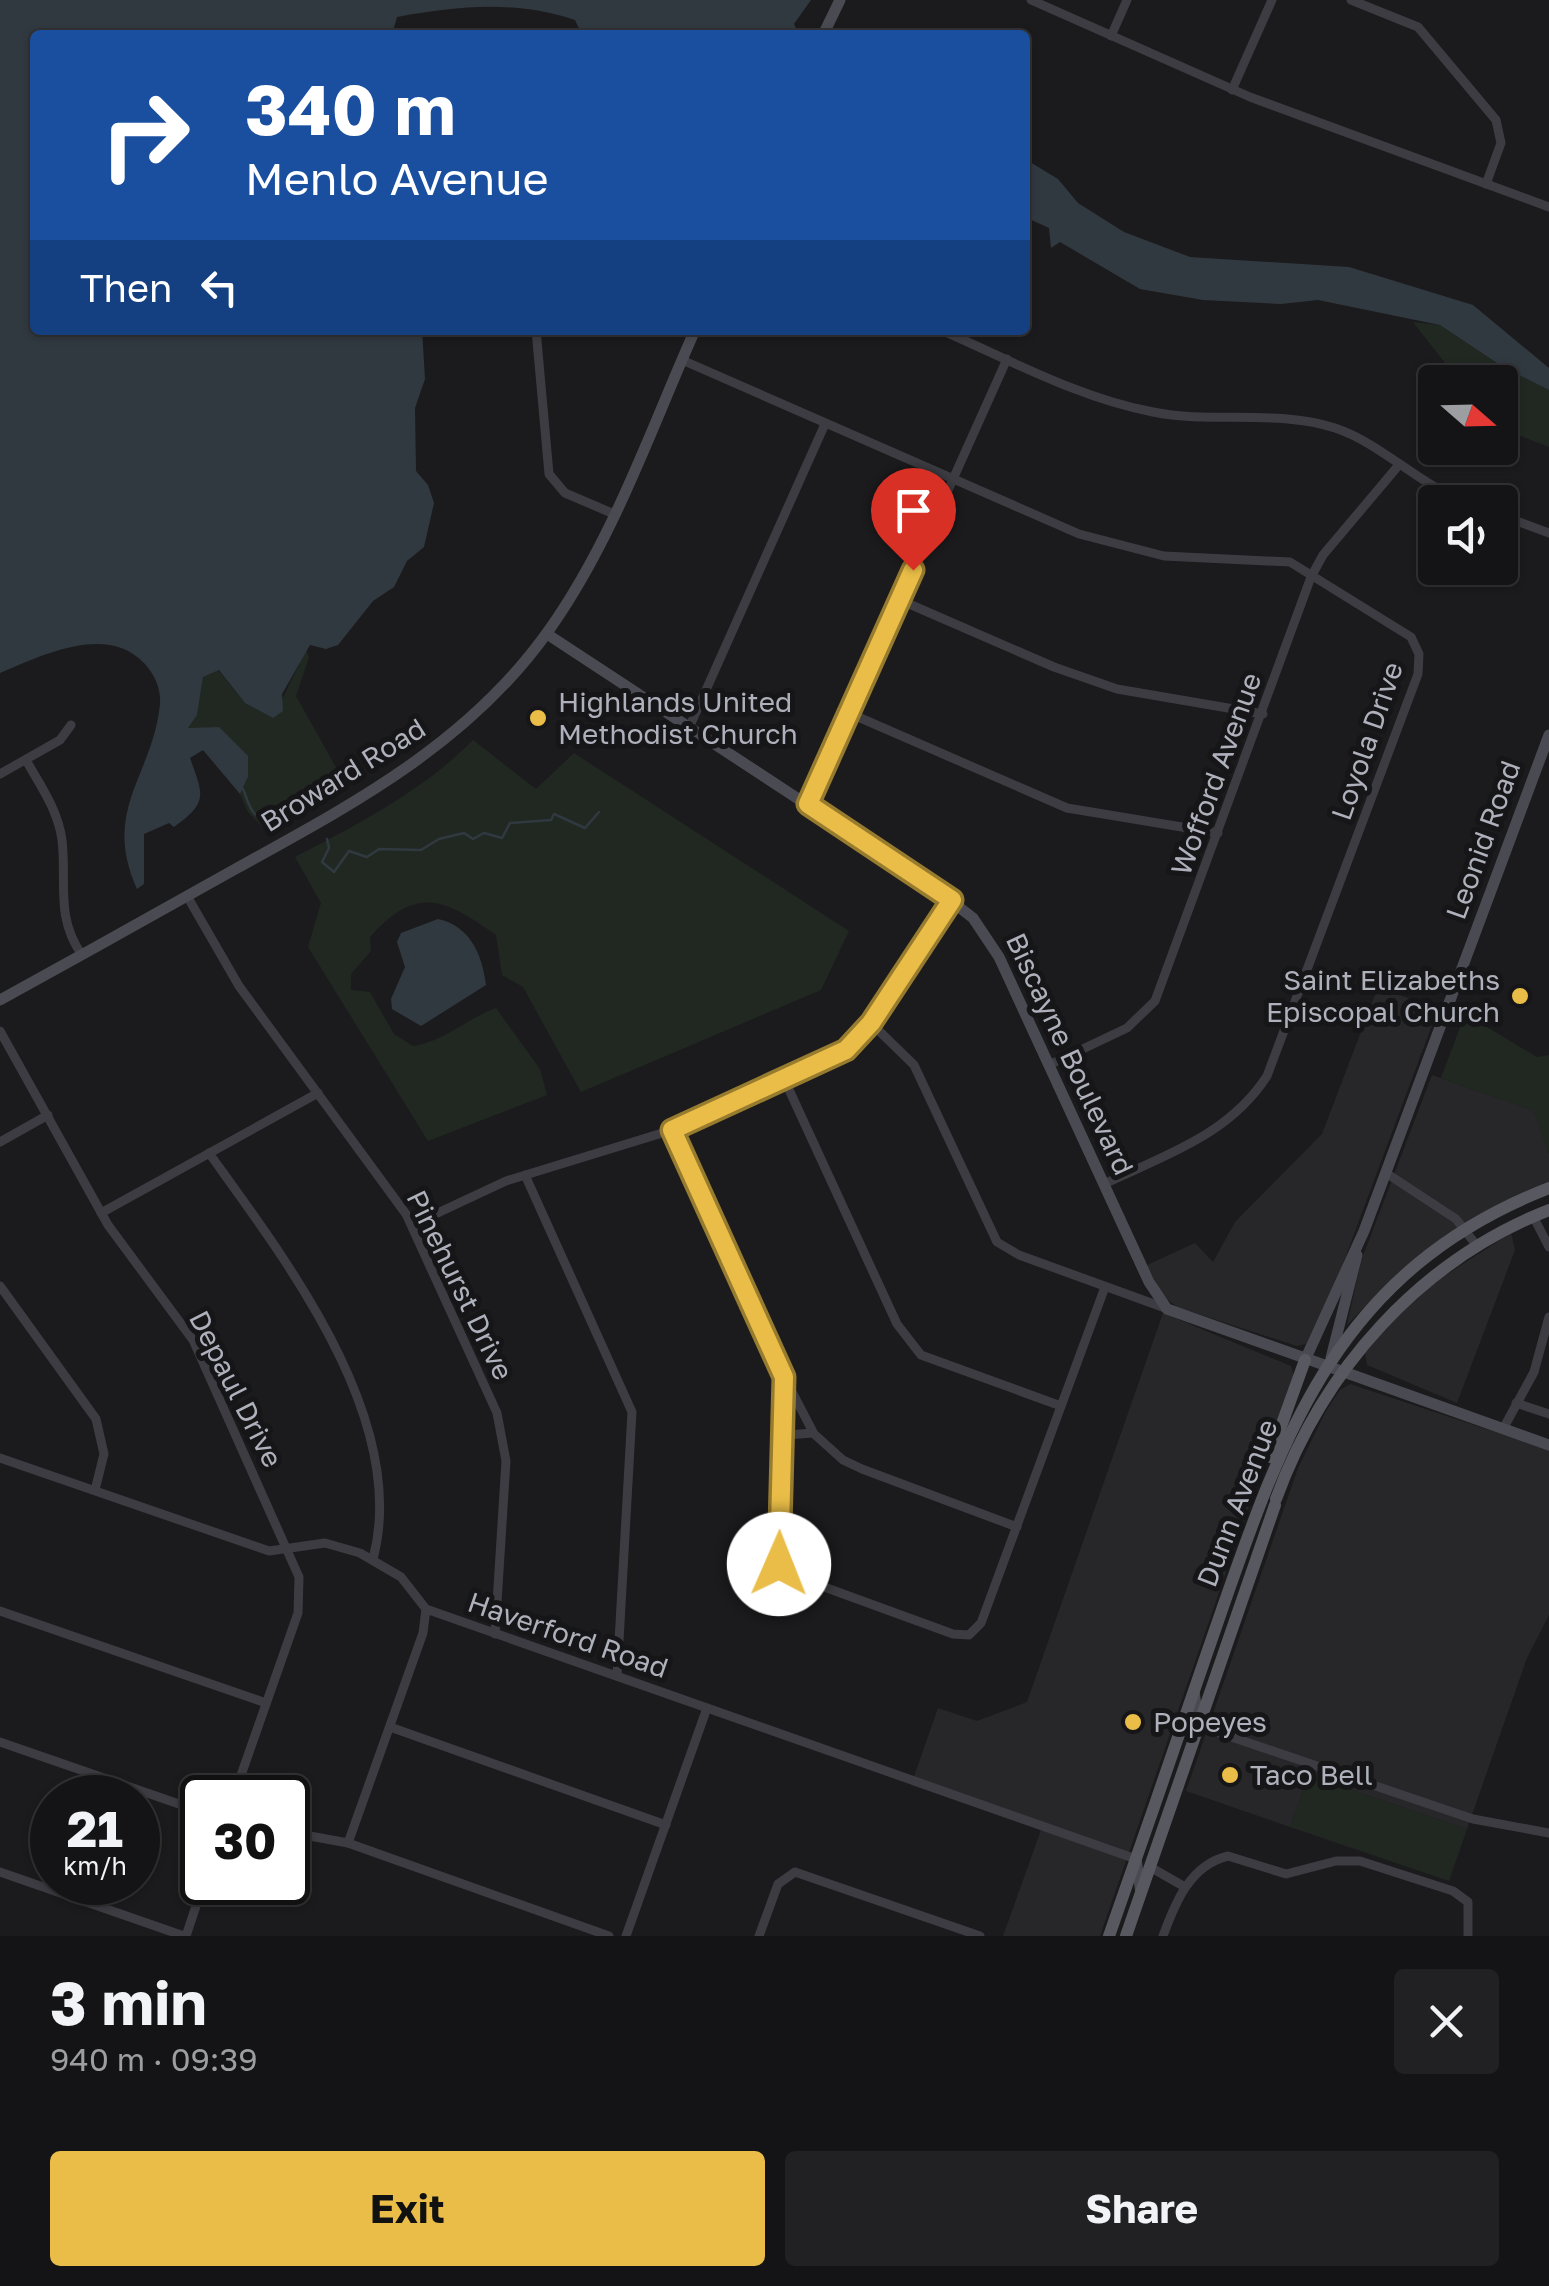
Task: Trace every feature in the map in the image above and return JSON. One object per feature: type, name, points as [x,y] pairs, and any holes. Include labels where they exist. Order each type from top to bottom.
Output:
[{"type":"main road","name":"Dunn Avenue","points":[[1109,1936],[1256,1514],[1288,1434],[1372,1306],[1416,1266],[1465,1230],[1549,1188]]},
{"type":"main road","name":"Dunn Avenue","points":[[1126,1936],[1275,1502],[1296,1446],[1334,1368],[1420,1288],[1478,1246],[1549,1210]]},
{"type":"main road","points":[[1256,1514],[1257,1496],[1304,1360]]},
{"type":"street","points":[[826,30],[840,0]]},
{"type":"street","points":[[1032,0],[1232,90],[1549,208]]},
{"type":"street","points":[[1111,36],[1127,0]]},
{"type":"street","points":[[1232,90],[1272,0]]},
{"type":"street","points":[[1351,0],[1418,27],[1496,120],[1501,143],[1486,184]]},
{"type":"street","points":[[536,335],[549,474],[565,492],[614,514]]},
{"type":"street","name":"Broward Road","points":[[0,1000],[362,798],[420,760],[502,688],[547,634],[588,567],[693,335]]},
{"type":"street","points":[[953,335],[1087,394],[1154,412],[1319,424],[1352,434],[1434,485]]},
{"type":"street","points":[[808,804],[1007,358]]},
{"type":"street","name":"Loyola Drive","points":[[682,360],[1109,544],[1192,559],[1278,560],[1304,568],[1311,577],[1410,637],[1419,654],[1418,674],[1267,1076],[1240,1111],[1215,1132],[1104,1184]]},
{"type":"street","points":[[689,728],[825,424]]},
{"type":"street","name":"Wofford Avenue","points":[[1049,1065],[1127,1028],[1155,1002],[1311,577],[1323,556],[1398,466]]},
{"type":"street","points":[[1518,522],[1549,533]]},
{"type":"street","points":[[900,600],[1086,679],[1144,696],[1263,714]]},
{"type":"street","name":"Biscayne Boulevard","points":[[547,634],[952,900],[991,942],[1149,1282],[1167,1309]]},
{"type":"street","points":[[849,713],[1067,808],[1218,833]]},
{"type":"street","points":[[0,774],[60,740],[71,725]]},
{"type":"street","name":"Leonid Road","points":[[1304,1360],[1359,1244],[1549,735]]},
{"type":"street","points":[[26,760],[59,824],[61,905],[69,935],[82,955]]},
{"type":"street","name":"Pinehurst Drive","points":[[187,896],[239,986],[412,1224],[498,1413],[505,1443],[495,1634]]},
{"type":"street","points":[[412,1224],[525,1175],[672,1130],[846,1050],[871,1023],[952,900]]},
{"type":"street","points":[[871,1023],[914,1065],[997,1242],[1019,1255],[1304,1360],[1549,1444]]},
{"type":"street","name":"Depaul Drive","points":[[0,1031],[101,1213],[192,1340],[299,1576],[300,1606],[242,1775]]},
{"type":"street","points":[[785,1081],[896,1324],[913,1349],[1061,1406]]},
{"type":"street","points":[[101,1213],[318,1093]]},
{"type":"street","points":[[0,1142],[48,1115]]},
{"type":"street","points":[[672,1130],[784,1377],[813,1432],[844,1460],[862,1469],[1017,1527]]},
{"type":"street","points":[[209,1152],[303,1284],[362,1414],[380,1469],[373,1558]]},
{"type":"street","points":[[1386,1173],[1465,1230],[1478,1246]]},
{"type":"street","points":[[525,1175],[632,1412],[617,1676]]},
{"type":"street","points":[[1534,1216],[1549,1245]]},
{"type":"street","name":"Leonid Road","points":[[1334,1368],[1359,1244]]},
{"type":"street","points":[[0,1286],[96,1419],[104,1454],[95,1490]]},
{"type":"street","points":[[784,1377],[786,1435],[777,1557],[782,1569],[953,1634],[969,1634],[981,1623],[1105,1287]]},
{"type":"street","points":[[1503,1429],[1544,1359],[1549,1316]]},
{"type":"street","points":[[1516,1403],[1549,1414]]},
{"type":"street","points":[[786,1435],[813,1432]]},
{"type":"street","name":"Haverford Road","points":[[0,1458],[269,1551],[325,1543],[373,1558],[401,1576],[426,1609],[1136,1859]]},
{"type":"street","points":[[1247,1540],[1252,1550],[1249,1580]]},
{"type":"street","points":[[348,1843],[423,1633],[426,1609]]},
{"type":"street","points":[[0,1611],[266,1703]]},
{"type":"street","points":[[1194,1691],[1198,1726],[1473,1819],[1549,1833]]},
{"type":"street","points":[[626,1936],[707,1708]]},
{"type":"street","points":[[390,1727],[666,1825]]},
{"type":"street","points":[[0,1742],[180,1804]]},
{"type":"street","points":[[310,1836],[348,1843],[609,1936]]},
{"type":"street","points":[[1142,1841],[1144,1863],[1185,1886]]},
{"type":"street","points":[[1163,1936],[1185,1886],[1208,1865],[1228,1856],[1286,1874],[1336,1861],[1360,1861],[1464,1896],[1470,1912],[1468,1936]]},
{"type":"street","points":[[1136,1859],[1141,1892]]},
{"type":"street","points":[[0,1872],[185,1936],[196,1905]]},
{"type":"street","points":[[759,1936],[778,1884],[795,1872],[980,1936]]},
{"type":"shaded area","points":[[0,0],[811,0],[794,24],[797,30],[580,30],[575,20],[553,14],[486,7],[397,17],[393,30],[30,30],[30,335],[422,335],[425,379],[415,408],[416,471],[428,485],[434,503],[424,547],[407,561],[394,587],[373,601],[338,645],[326,649],[310,645],[282,694],[283,711],[273,718],[245,703],[219,670],[203,677],[197,715],[188,728],[219,727],[248,756],[248,777],[240,794],[203,750],[190,758],[200,790],[198,804],[174,827],[169,823],[144,834],[144,884],[137,889],[127,861],[124,836],[132,794],[156,729],[160,704],[151,672],[129,651],[93,644],[54,652],[0,673]]},
{"type":"shaded area","points":[[1030,162],[1058,179],[1078,203],[1124,232],[1190,257],[1349,267],[1473,305],[1549,368],[1549,390],[1518,374],[1518,365],[1500,365],[1440,325],[1318,300],[1281,304],[1203,300],[1140,289],[1060,242],[1051,248],[1049,228],[1030,219]]},
{"type":"shaded area","points":[[1413,322],[1440,325],[1500,365],[1447,365]]},
{"type":"shaded area","points":[[1518,374],[1549,390],[1549,447],[1518,435]]},
{"type":"shaded area","points":[[306,650],[309,657],[296,696],[343,780],[333,796],[315,798],[312,805],[269,834],[248,812],[240,794],[248,777],[219,727],[187,729],[197,715],[203,677],[218,670],[245,703],[273,718]]},
{"type":"shaded area","points":[[473,740],[536,789],[574,753],[849,931],[821,990],[581,1092],[523,987],[502,975],[496,935],[446,906],[417,904],[402,909],[370,937],[371,951],[351,974],[351,990],[370,992],[394,1034],[413,1046],[434,1040],[496,1008],[540,1069],[547,1095],[428,1141],[308,947],[321,903],[295,857],[411,791]]},
{"type":"shaded area","points":[[438,919],[458,928],[473,943],[486,985],[421,1026],[392,1009],[391,999],[405,967],[397,942],[401,933]]},
{"type":"shaded area","points":[[1378,987],[1438,1009],[1341,1269],[1306,1344],[1297,1346],[1177,1307],[1162,1295],[1147,1265],[1195,1243],[1213,1262],[1235,1222],[1322,1134]]},
{"type":"shaded area","points":[[1465,1014],[1537,1057],[1549,1055],[1549,1154],[1533,1111],[1441,1078]]},
{"type":"shaded area","points":[[1432,1075],[1534,1111],[1549,1154],[1549,1183],[1491,1208],[1437,1242],[1399,1272],[1347,1325],[1361,1261]]},
{"type":"shaded area","points":[[1511,1233],[1515,1250],[1457,1403],[1367,1365],[1365,1353],[1389,1324],[1435,1282]]},
{"type":"shaded area","points":[[1163,1313],[1291,1366],[1294,1376],[1100,1936],[1003,1936],[1041,1830],[911,1785],[938,1708],[977,1721],[1027,1702]]},
{"type":"shaded area","points":[[1350,1384],[1549,1450],[1549,1615],[1527,1658],[1467,1829],[1308,1775],[1290,1827],[1186,1791],[1298,1468],[1326,1411],[1340,1390]]},
{"type":"shaded area","points":[[1308,1775],[1467,1829],[1449,1881],[1290,1827]]},
{"type":"waterway","points":[[243,789],[252,810],[264,819],[270,820],[291,798],[307,807]]},
{"type":"waterway","points":[[327,839],[329,848],[322,862],[334,872],[349,851],[367,857],[379,849],[421,850],[439,839],[464,833],[473,839],[484,833],[502,838],[510,823],[551,820],[554,814],[585,828],[599,812]]},
{"type":"place","name":"Highlands United Methodist Church","points":[[538,718]]},
{"type":"place","name":"Saint Elizabeths Episcopal Church","points":[[1520,996]]},
{"type":"place","name":"Popeyes","points":[[1133,1722]]},
{"type":"place","name":"Taco Bell","points":[[1230,1775]]},
{"type":"route","points":[[779,1564],[786,1435],[784,1377],[672,1130],[846,1050],[871,1023],[952,900],[808,804],[913,570]]}]
